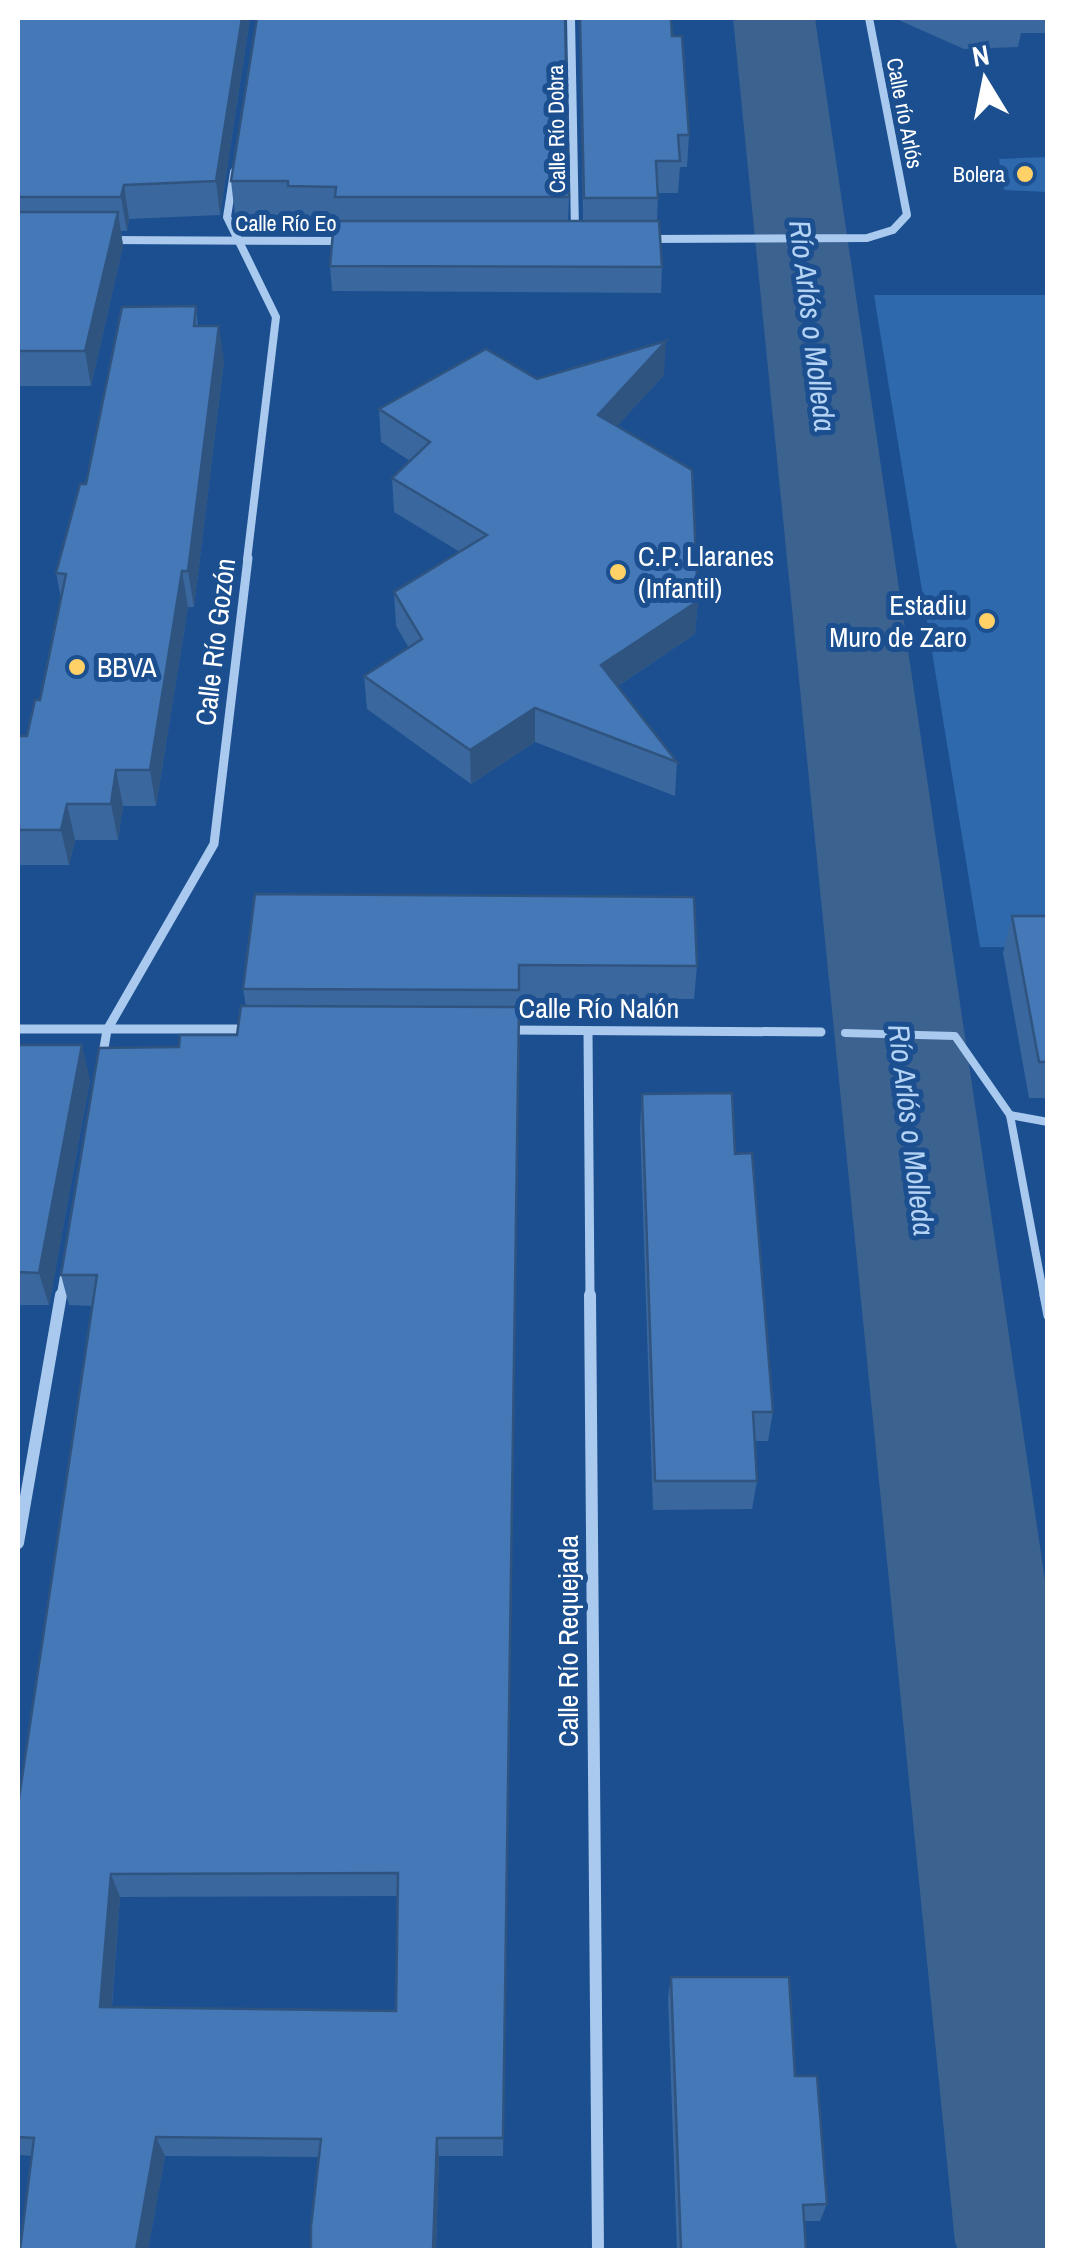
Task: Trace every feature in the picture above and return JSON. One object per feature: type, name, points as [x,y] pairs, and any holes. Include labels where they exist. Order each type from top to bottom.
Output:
[{"type":"street","name":"Calle Río Dobra","points":[[572,18],[576,239]]},
{"type":"street","name":"Calle río Arlós","points":[[630,239],[867,238],[893,230],[907,214],[868,18]]},
{"type":"street","name":"Calle Río Gozón","points":[[100,1070],[107,1030],[214,844],[276,317],[226,217],[235,163]]},
{"type":"street","name":"Calle Río Eo","points":[[91,240],[345,241]]},
{"type":"street","points":[[18,1028],[272,1030]]},
{"type":"street","name":"Calle Río Nalón","points":[[489,1030],[821,1032]]},
{"type":"street","name":"Calle Río Requejada","points":[[588,1031],[598,2250]]},
{"type":"street","points":[[18,1543],[66,1264]]},
{"type":"lane","points":[[845,1033],[954,1036],[1010,1115],[1048,1316]]},
{"type":"lane","points":[[1010,1115],[1048,1122]]},
{"type":"shaded area","name":"Bolera","points":[[1047,157],[1047,192],[1004,190],[999,159]]},
{"type":"shaded area","name":"Estadiu Muro de Zaro","points":[[874,295],[1047,295],[1047,947],[980,947]]},
{"type":"building","points":[[18,18],[242,18],[216,181],[124,185],[121,197],[18,197]]},
{"type":"building","points":[[257,18],[565,18],[569,197],[335,197],[336,187],[288,186],[288,181],[231,181]]},
{"type":"building","points":[[580,18],[671,18],[672,36],[682,36],[689,135],[678,135],[680,161],[656,161],[658,198],[584,198]]},
{"type":"building","points":[[18,212],[118,212],[85,351],[18,351]]},
{"type":"building","points":[[334,221],[659,221],[662,267],[330,266]]},
{"type":"building","points":[[196,306],[194,326],[219,326],[188,571],[182,571],[150,770],[116,770],[111,804],[67,804],[61,830],[18,830],[18,736],[27,736],[35,700],[40,700],[66,574],[56,573],[80,484],[86,484],[122,307]]},
{"type":"building","name":"C.P. Llaranes (Infantil)","points":[[666,341],[598,415],[692,470],[698,601],[601,665],[677,762],[535,708],[470,750],[364,676],[422,639],[394,592],[487,535],[392,478],[430,442],[379,409],[486,349],[537,379]]},
{"type":"building","points":[[255,894],[694,897],[697,966],[519,965],[519,990],[243,989]]},
{"type":"building","points":[[1012,916],[1048,916],[1048,1062],[1039,1062]]},
{"type":"building","points":[[241,1006],[519,1007],[503,2138],[437,2138],[433,2250],[311,2250],[321,2139],[156,2137],[136,2250],[20,2250],[34,2138],[18,2137],[18,1805],[97,1275],[61,1275],[99,1048],[179,1047],[180,1035],[237,1035]],"holes":[[[398,1873],[396,2011],[100,2007],[111,1874]]]},
{"type":"building","points":[[18,1045],[82,1045],[39,1273],[18,1272]]},
{"type":"building","points":[[732,1093],[735,1154],[752,1153],[773,1412],[753,1412],[757,1481],[655,1481],[642,1094]]},
{"type":"building","points":[[671,1977],[789,1977],[795,2076],[817,2076],[827,2204],[803,2205],[806,2250],[681,2250]]},
{"type":"waterway","name":"Río Arlós o Molleda","points":[[774,18],[1048,2242]]},
{"type":"place","name":"Bolera","points":[[1025,174]]},
{"type":"place","name":"C.P. Llaranes (Infantil)","points":[[618,572]]},
{"type":"place","name":"Estadiu Muro de Zaro","points":[[987,621]]},
{"type":"place","name":"BBVA","points":[[77,667]]}]
